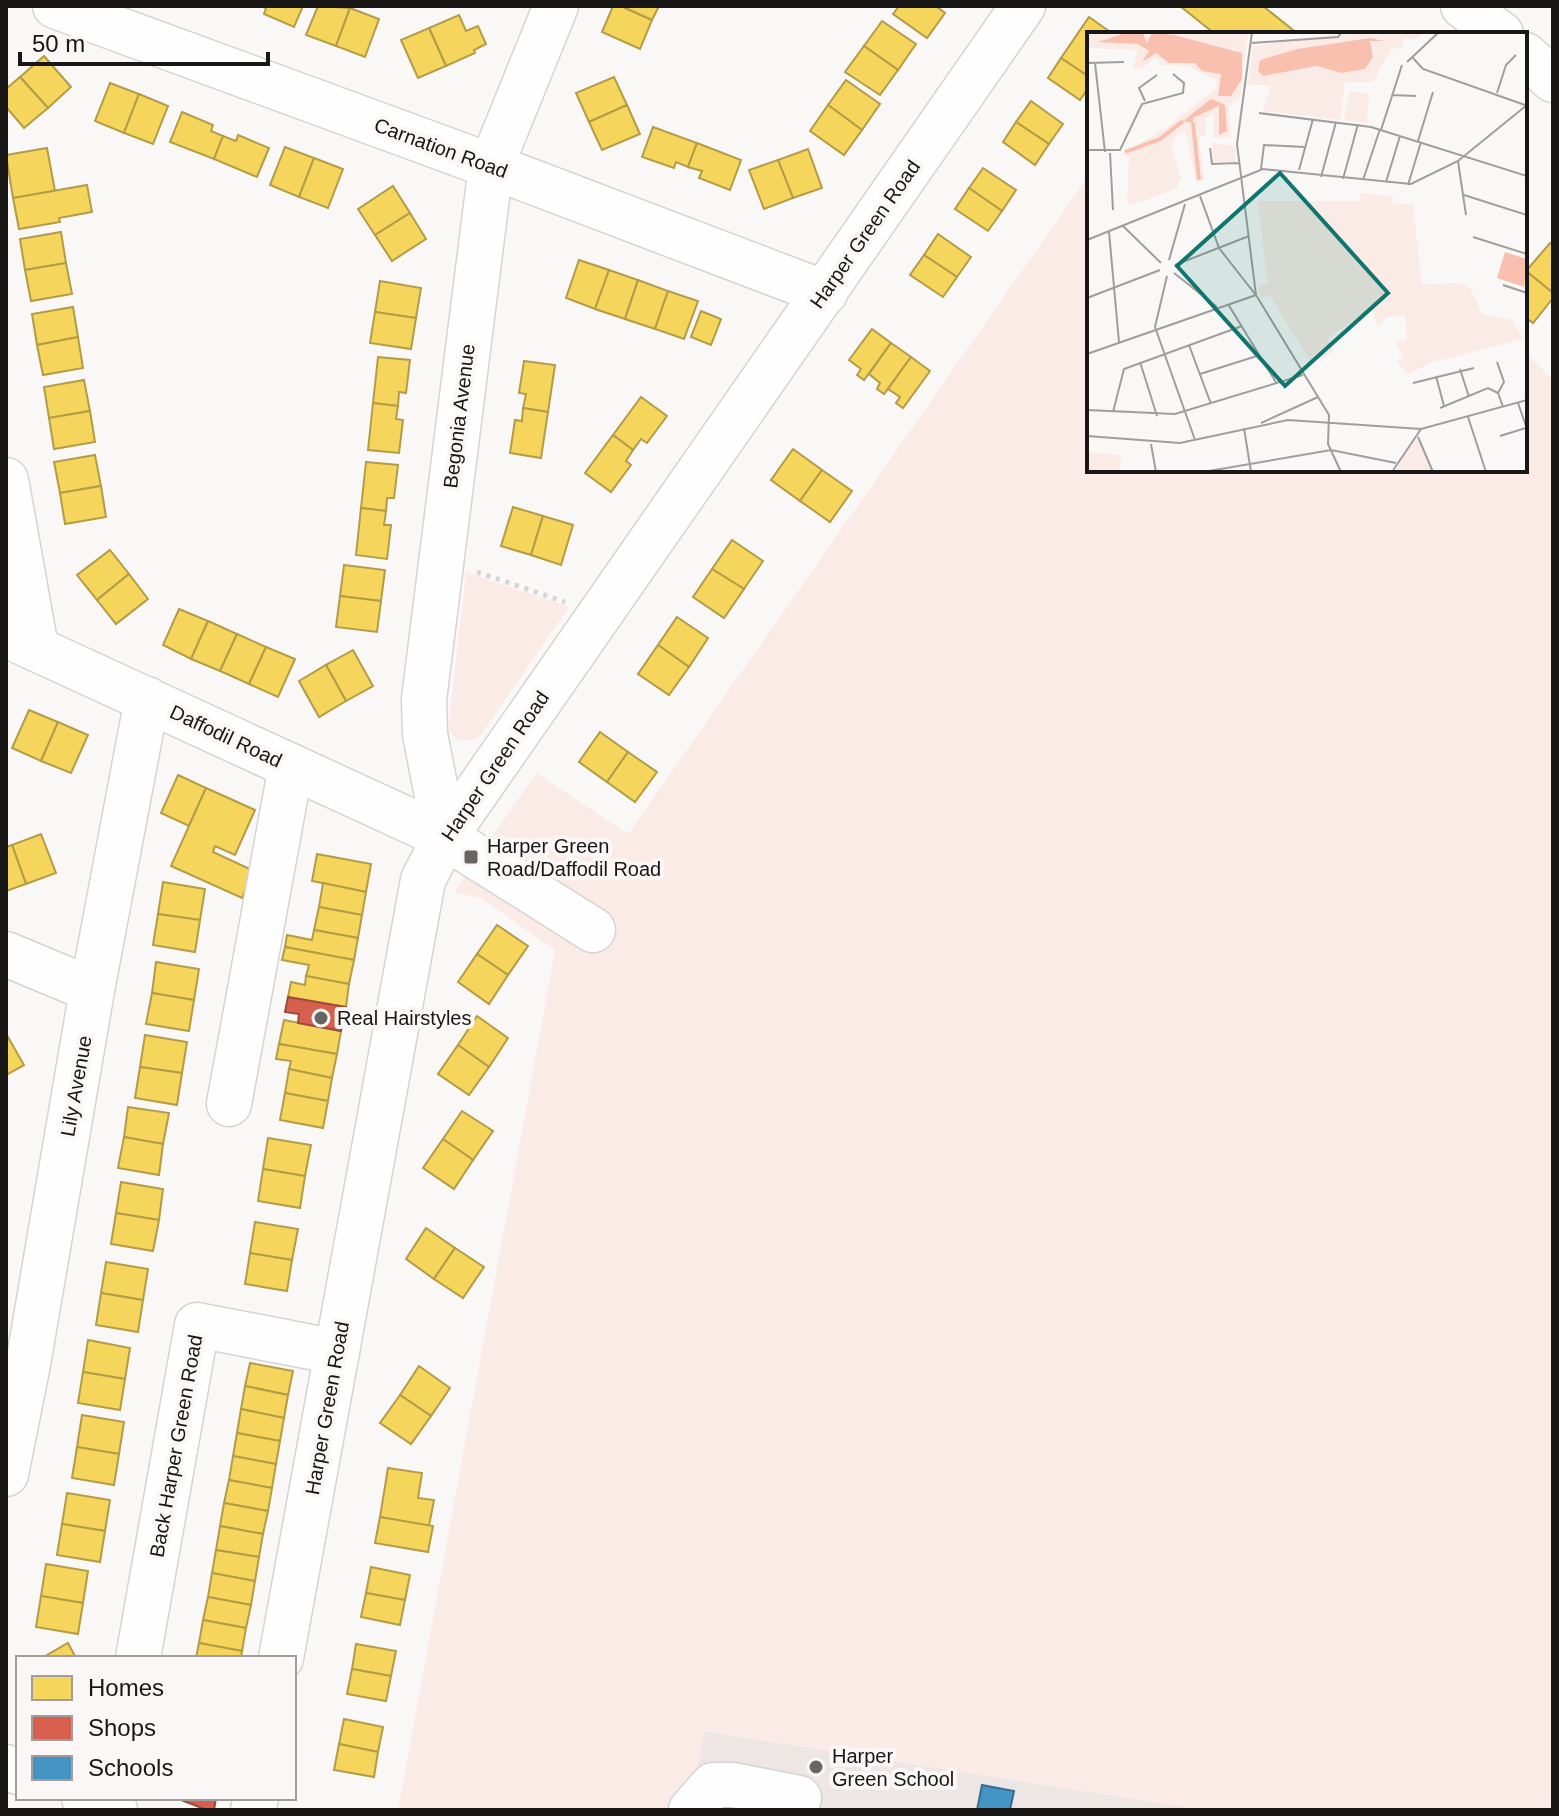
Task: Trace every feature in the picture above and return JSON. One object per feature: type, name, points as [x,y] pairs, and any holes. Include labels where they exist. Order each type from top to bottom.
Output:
[{"type":"street","name":"Carnation Road","points":[[55,6],[825,293]]},
{"type":"street","name":"Begonia Avenue","points":[[445,837],[425,734],[424,699],[491,166],[556,6]]},
{"type":"street","name":"Harper Green Road","points":[[281,1656],[423,880],[445,837],[1023,6]]},
{"type":"street","points":[[1463,6],[1498,32]]},
{"type":"street","points":[[1527,57],[1553,80]]},
{"type":"street","points":[[6,480],[21,642]]},
{"type":"street","name":"Daffodil Road","points":[[21,642],[445,837],[593,930]]},
{"type":"street","name":"Lily Avenue","points":[[6,1474],[17,1360],[147,699]]},
{"type":"street","points":[[229,1104],[291,766]]},
{"type":"street","points":[[6,954],[92,990]]},
{"type":"street","name":"Back Harper Green Road","points":[[138,1656],[197,1325],[337,1352]]},
{"type":"street","points":[[691,1810],[713,1785],[733,1785],[799,1798]]},
{"type":"path","points":[[442,560],[600,614]]},
{"type":"shaded area","points":[[1087,178],[1087,472],[1527,472],[1527,355],[1553,379],[1553,1810],[1204,1810],[705,1731],[689,1810],[398,1810],[555,950],[482,899],[454,892],[536,773],[628,834]]},
{"type":"shaded area","points":[[466,572],[569,607],[480,736],[466,741],[454,737],[448,729]]},
{"type":"shaded area","name":"Harper Green School","points":[[704,1731],[1204,1810],[689,1810]]},
{"type":"building: Homes","points":[[261,6],[303,6],[294,27],[264,14],[266,8]]},
{"type":"building: Homes","points":[[318,6],[350,8],[336,46],[306,35]]},
{"type":"building: Homes","points":[[613,6],[621,6],[652,20],[640,49],[602,32]]},
{"type":"building: Homes","points":[[621,6],[659,6],[652,20]]},
{"type":"building: Homes","points":[[899,6],[936,6],[945,13],[927,38],[893,14]]},
{"type":"building: Homes","points":[[1180,6],[1263,6],[1296,32],[1212,32]]},
{"type":"building: Homes","points":[[350,8],[379,19],[365,57],[336,46]]},
{"type":"building: Homes","points":[[459,15],[466,31],[478,26],[486,44],[474,50],[475,53],[446,66],[429,28]]},
{"type":"building: Homes","points":[[1089,17],[1110,32],[1087,32],[1087,76],[1061,58]]},
{"type":"building: Homes","points":[[882,21],[916,44],[898,70],[864,46]]},
{"type":"building: Homes","points":[[429,28],[446,66],[418,78],[401,40]]},
{"type":"building: Homes","points":[[864,46],[898,70],[880,95],[845,72]]},
{"type":"building: Homes","points":[[44,56],[71,87],[48,108],[20,77]]},
{"type":"building: Homes","points":[[1061,58],[1087,76],[1087,90],[1080,100],[1048,78]]},
{"type":"building: Homes","points":[[20,77],[48,108],[24,128],[6,107],[6,89]]},
{"type":"building: Homes","points":[[614,77],[627,105],[589,122],[576,93]]},
{"type":"building: Homes","points":[[846,80],[880,104],[862,130],[828,105]]},
{"type":"building: Homes","points":[[110,83],[139,94],[124,133],[95,121]]},
{"type":"building: Homes","points":[[139,94],[168,106],[153,144],[124,133]]},
{"type":"building: Homes","points":[[1031,101],[1063,124],[1049,144],[1016,122]]},
{"type":"building: Homes","points":[[627,105],[640,134],[602,150],[589,122]]},
{"type":"building: Homes","points":[[828,105],[862,130],[844,155],[810,131]]},
{"type":"building: Homes","points":[[182,112],[213,125],[211,131],[223,136],[214,159],[170,142]]},
{"type":"building: Homes","points":[[1016,122],[1049,144],[1035,165],[1003,142]]},
{"type":"building: Homes","points":[[653,127],[697,143],[688,167],[676,162],[674,168],[642,157]]},
{"type":"building: Homes","points":[[238,135],[269,148],[257,177],[214,159],[223,136],[236,141]]},
{"type":"building: Homes","points":[[697,143],[741,160],[730,190],[699,178],[702,171],[688,167]]},
{"type":"building: Homes","points":[[285,147],[314,158],[299,197],[270,185]]},
{"type":"building: Homes","points":[[47,148],[55,191],[13,198],[6,155]]},
{"type":"building: Homes","points":[[808,149],[822,188],[793,198],[778,160]]},
{"type":"building: Homes","points":[[314,158],[343,169],[328,208],[299,197]]},
{"type":"building: Homes","points":[[778,160],[793,198],[764,209],[749,170]]},
{"type":"building: Homes","points":[[983,168],[1016,190],[1002,211],[969,188]]},
{"type":"building: Homes","points":[[87,185],[92,212],[59,218],[60,222],[19,229],[13,198]]},
{"type":"building: Homes","points":[[393,186],[410,213],[375,235],[358,209]]},
{"type":"building: Homes","points":[[969,188],[1002,211],[988,231],[955,209]]},
{"type":"building: Homes","points":[[410,213],[426,239],[392,261],[375,235]]},
{"type":"building: Homes","points":[[61,232],[66,263],[25,270],[20,239]]},
{"type":"building: Homes","points":[[938,234],[971,257],[957,277],[924,255]]},
{"type":"building: Homes","points":[[1550,243],[1553,245],[1553,293],[1527,270]]},
{"type":"building: Homes","points":[[924,255],[957,277],[943,297],[910,275]]},
{"type":"building: Homes","points":[[579,260],[609,270],[595,309],[566,298]]},
{"type":"building: Homes","points":[[66,263],[72,294],[31,301],[25,270]]},
{"type":"building: Homes","points":[[609,270],[638,280],[625,319],[595,309]]},
{"type":"building: Homes","points":[[1527,272],[1553,293],[1553,298],[1533,323],[1527,318]]},
{"type":"building: Homes","points":[[638,280],[668,291],[655,329],[625,319]]},
{"type":"building: Homes","points":[[380,281],[421,288],[416,318],[375,312]]},
{"type":"building: Homes","points":[[668,291],[698,301],[684,339],[655,329]]},
{"type":"building: Homes","points":[[73,307],[78,337],[37,345],[32,314]]},
{"type":"building: Homes","points":[[701,311],[721,319],[711,345],[691,337]]},
{"type":"building: Homes","points":[[375,312],[416,318],[411,349],[370,343]]},
{"type":"building: Homes","points":[[872,329],[891,343],[864,380],[857,375],[861,369],[849,360]]},
{"type":"building: Homes","points":[[78,337],[83,368],[43,375],[37,345]]},
{"type":"building: Homes","points":[[891,343],[911,357],[884,394],[877,389],[880,383],[869,374]]},
{"type":"building: Homes","points":[[378,357],[410,360],[406,393],[399,392],[398,406],[373,403]]},
{"type":"building: Homes","points":[[911,357],[930,371],[903,408],[896,403],[900,397],[888,389]]},
{"type":"building: Homes","points":[[524,361],[555,365],[548,412],[523,408],[526,394],[519,393]]},
{"type":"building: Homes","points":[[84,380],[90,411],[49,418],[44,387]]},
{"type":"building: Homes","points":[[641,397],[667,416],[647,443],[641,439],[633,450],[613,435]]},
{"type":"building: Homes","points":[[373,403],[398,406],[396,419],[403,420],[399,453],[368,450]]},
{"type":"building: Homes","points":[[523,408],[548,412],[541,458],[510,453],[515,420],[522,421]]},
{"type":"building: Homes","points":[[90,411],[95,442],[54,449],[49,418]]},
{"type":"building: Homes","points":[[613,435],[633,450],[626,461],[631,465],[611,492],[585,473]]},
{"type":"building: Homes","points":[[793,449],[822,470],[800,501],[771,480]]},
{"type":"building: Homes","points":[[95,455],[101,486],[60,493],[54,462]]},
{"type":"building: Homes","points":[[366,462],[398,465],[394,498],[387,498],[386,511],[361,508]]},
{"type":"building: Homes","points":[[822,470],[852,491],[830,522],[800,501]]},
{"type":"building: Homes","points":[[101,486],[106,517],[65,524],[60,493]]},
{"type":"building: Homes","points":[[513,507],[543,516],[531,555],[501,546]]},
{"type":"building: Homes","points":[[361,508],[386,511],[384,525],[391,525],[387,559],[356,555]]},
{"type":"building: Homes","points":[[543,516],[573,525],[561,565],[531,555]]},
{"type":"building: Homes","points":[[732,540],[763,561],[744,589],[712,569]]},
{"type":"building: Homes","points":[[110,550],[129,574],[97,600],[77,575]]},
{"type":"building: Homes","points":[[344,565],[385,570],[381,601],[340,596]]},
{"type":"building: Homes","points":[[712,569],[744,589],[724,618],[693,597]]},
{"type":"building: Homes","points":[[129,574],[148,599],[116,624],[97,600]]},
{"type":"building: Homes","points":[[340,596],[381,601],[377,632],[336,627]]},
{"type":"building: Homes","points":[[179,609],[208,621],[191,659],[163,645]]},
{"type":"building: Homes","points":[[677,617],[708,638],[689,667],[658,645]]},
{"type":"building: Homes","points":[[208,621],[237,634],[220,671],[191,659]]},
{"type":"building: Homes","points":[[237,634],[266,647],[249,684],[220,671]]},
{"type":"building: Homes","points":[[658,645],[689,667],[669,695],[638,674]]},
{"type":"building: Homes","points":[[266,647],[295,659],[278,697],[249,684]]},
{"type":"building: Homes","points":[[353,650],[373,686],[346,701],[326,665]]},
{"type":"building: Homes","points":[[326,665],[346,701],[319,717],[299,681]]},
{"type":"building: Homes","points":[[29,710],[58,722],[41,761],[12,748]]},
{"type":"building: Homes","points":[[58,722],[88,735],[71,773],[41,761]]},
{"type":"building: Homes","points":[[600,732],[628,752],[607,782],[579,762]]},
{"type":"building: Homes","points":[[628,752],[657,772],[635,802],[607,782]]},
{"type":"building: Homes","points":[[178,775],[206,788],[189,826],[161,813]]},
{"type":"building: Homes","points":[[206,788],[255,810],[235,855],[215,846],[213,852],[254,871],[242,898],[171,866]]},
{"type":"building: Homes","points":[[41,834],[56,873],[26,884],[12,845]]},
{"type":"building: Homes","points":[[12,845],[26,884],[6,891],[6,847]]},
{"type":"building: Homes","points":[[317,854],[371,864],[366,892],[312,881]]},
{"type":"building: Homes","points":[[163,882],[205,889],[200,920],[158,914]]},
{"type":"building: Homes","points":[[323,883],[366,892],[362,915],[319,907]]},
{"type":"building: Homes","points":[[319,907],[362,915],[358,938],[314,930]]},
{"type":"building: Homes","points":[[158,914],[200,920],[195,952],[153,945]]},
{"type":"building: Homes","points":[[497,925],[528,946],[508,975],[477,954]]},
{"type":"building: Homes","points":[[314,930],[358,938],[354,960],[285,947],[287,935],[312,940]]},
{"type":"building: Homes","points":[[285,947],[354,960],[349,984],[306,976],[309,965],[282,960]]},
{"type":"building: Homes","points":[[477,954],[508,975],[489,1004],[458,982]]},
{"type":"building: Homes","points":[[156,962],[199,969],[194,1000],[152,993]]},
{"type":"building: Homes","points":[[306,976],[349,984],[346,1007],[288,997],[291,982],[305,985]]},
{"type":"building: Homes","points":[[152,993],[194,1000],[189,1031],[146,1024]]},
{"type":"building: Homes","points":[[477,1016],[508,1038],[489,1067],[458,1045]]},
{"type":"building: Homes","points":[[284,1020],[341,1031],[337,1054],[279,1044]]},
{"type":"building: Homes","points":[[145,1035],[187,1042],[182,1073],[140,1067]]},
{"type":"building: Homes","points":[[8,1037],[24,1065],[6,1075],[6,1039]]},
{"type":"building: Homes","points":[[279,1044],[337,1054],[332,1078],[289,1069],[291,1061],[276,1059]]},
{"type":"building: Homes","points":[[458,1045],[489,1067],[469,1095],[438,1074]]},
{"type":"building: Homes","points":[[140,1067],[182,1073],[177,1105],[135,1098]]},
{"type":"building: Homes","points":[[289,1069],[332,1078],[328,1101],[285,1093]]},
{"type":"building: Homes","points":[[285,1093],[328,1101],[323,1128],[280,1120]]},
{"type":"building: Homes","points":[[128,1107],[169,1113],[163,1144],[124,1137]]},
{"type":"building: Homes","points":[[462,1111],[493,1131],[473,1160],[443,1139]]},
{"type":"building: Homes","points":[[124,1137],[163,1144],[159,1175],[118,1168]]},
{"type":"building: Homes","points":[[268,1138],[311,1145],[305,1176],[263,1169]]},
{"type":"building: Homes","points":[[443,1139],[473,1160],[454,1189],[423,1168]]},
{"type":"building: Homes","points":[[263,1169],[305,1176],[300,1208],[258,1201]]},
{"type":"building: Homes","points":[[121,1182],[163,1189],[159,1220],[116,1213]]},
{"type":"building: Homes","points":[[116,1213],[159,1220],[153,1251],[111,1244]]},
{"type":"building: Homes","points":[[255,1222],[298,1229],[292,1260],[250,1253]]},
{"type":"building: Homes","points":[[426,1228],[455,1248],[434,1279],[406,1259]]},
{"type":"building: Homes","points":[[455,1248],[484,1267],[463,1298],[434,1279]]},
{"type":"building: Homes","points":[[250,1253],[292,1260],[287,1291],[245,1284]]},
{"type":"building: Homes","points":[[106,1262],[148,1269],[143,1300],[101,1293]]},
{"type":"building: Homes","points":[[101,1293],[143,1300],[138,1332],[96,1325]]},
{"type":"building: Homes","points":[[88,1340],[130,1348],[125,1379],[83,1372]]},
{"type":"building: Homes","points":[[250,1363],[293,1371],[288,1395],[245,1386]]},
{"type":"building: Homes","points":[[419,1366],[450,1388],[431,1416],[400,1395]]},
{"type":"building: Homes","points":[[83,1372],[125,1379],[120,1410],[78,1403]]},
{"type":"building: Homes","points":[[245,1386],[288,1395],[284,1418],[241,1409]]},
{"type":"building: Homes","points":[[400,1395],[431,1416],[411,1444],[380,1423]]},
{"type":"building: Homes","points":[[241,1409],[284,1418],[280,1441],[237,1433]]},
{"type":"building: Homes","points":[[82,1415],[124,1422],[119,1454],[77,1447]]},
{"type":"building: Homes","points":[[237,1433],[280,1441],[276,1464],[233,1456]]},
{"type":"building: Homes","points":[[77,1447],[119,1454],[114,1485],[72,1478]]},
{"type":"building: Homes","points":[[233,1456],[276,1464],[272,1488],[229,1480]]},
{"type":"building: Homes","points":[[388,1468],[422,1473],[418,1498],[434,1500],[429,1526],[380,1517]]},
{"type":"building: Homes","points":[[229,1480],[272,1488],[268,1511],[224,1503]]},
{"type":"building: Homes","points":[[67,1493],[110,1500],[105,1531],[62,1524]]},
{"type":"building: Homes","points":[[224,1503],[268,1511],[263,1534],[220,1526]]},
{"type":"building: Homes","points":[[380,1517],[433,1526],[428,1552],[375,1543]]},
{"type":"building: Homes","points":[[62,1524],[105,1531],[100,1562],[57,1555]]},
{"type":"building: Homes","points":[[220,1526],[263,1534],[259,1557],[216,1550]]},
{"type":"building: Homes","points":[[216,1550],[259,1557],[255,1581],[212,1573]]},
{"type":"building: Homes","points":[[46,1564],[88,1571],[83,1603],[41,1596]]},
{"type":"building: Homes","points":[[371,1567],[410,1575],[405,1600],[366,1593]]},
{"type":"building: Homes","points":[[212,1573],[255,1581],[251,1605],[208,1597]]},
{"type":"building: Homes","points":[[366,1593],[405,1600],[400,1625],[361,1617]]},
{"type":"building: Homes","points":[[41,1596],[83,1603],[78,1634],[36,1627]]},
{"type":"building: Homes","points":[[208,1597],[251,1605],[246,1628],[203,1620]]},
{"type":"building: Homes","points":[[203,1620],[246,1628],[242,1651],[199,1643]]},
{"type":"building: Homes","points":[[68,1643],[75,1656],[45,1656]]},
{"type":"building: Homes","points":[[199,1643],[242,1651],[241,1656],[196,1656]]},
{"type":"building: Homes","points":[[356,1644],[396,1651],[391,1676],[352,1669]]},
{"type":"building: Homes","points":[[352,1669],[391,1676],[386,1701],[347,1694]]},
{"type":"building: Homes","points":[[344,1719],[383,1727],[378,1752],[339,1744]]},
{"type":"building: Homes","points":[[339,1744],[378,1752],[374,1777],[334,1770]]},
{"type":"building: Shops","name":"Real Hairstyles","points":[[288,997],[346,1007],[341,1031],[298,1023],[299,1014],[285,1012]]},
{"type":"building: Shops","points":[[181,1800],[216,1800],[214,1810]]},
{"type":"building: Schools","points":[[982,1785],[1014,1791],[1010,1810],[977,1810]]},
{"type":"place","name":"Harper Green Road/Daffodil Road","points":[[471,857]]},
{"type":"place","name":"Real Hairstyles","points":[[321,1018]]},
{"type":"place","name":"Harper Green School","points":[[816,1767]]}]
